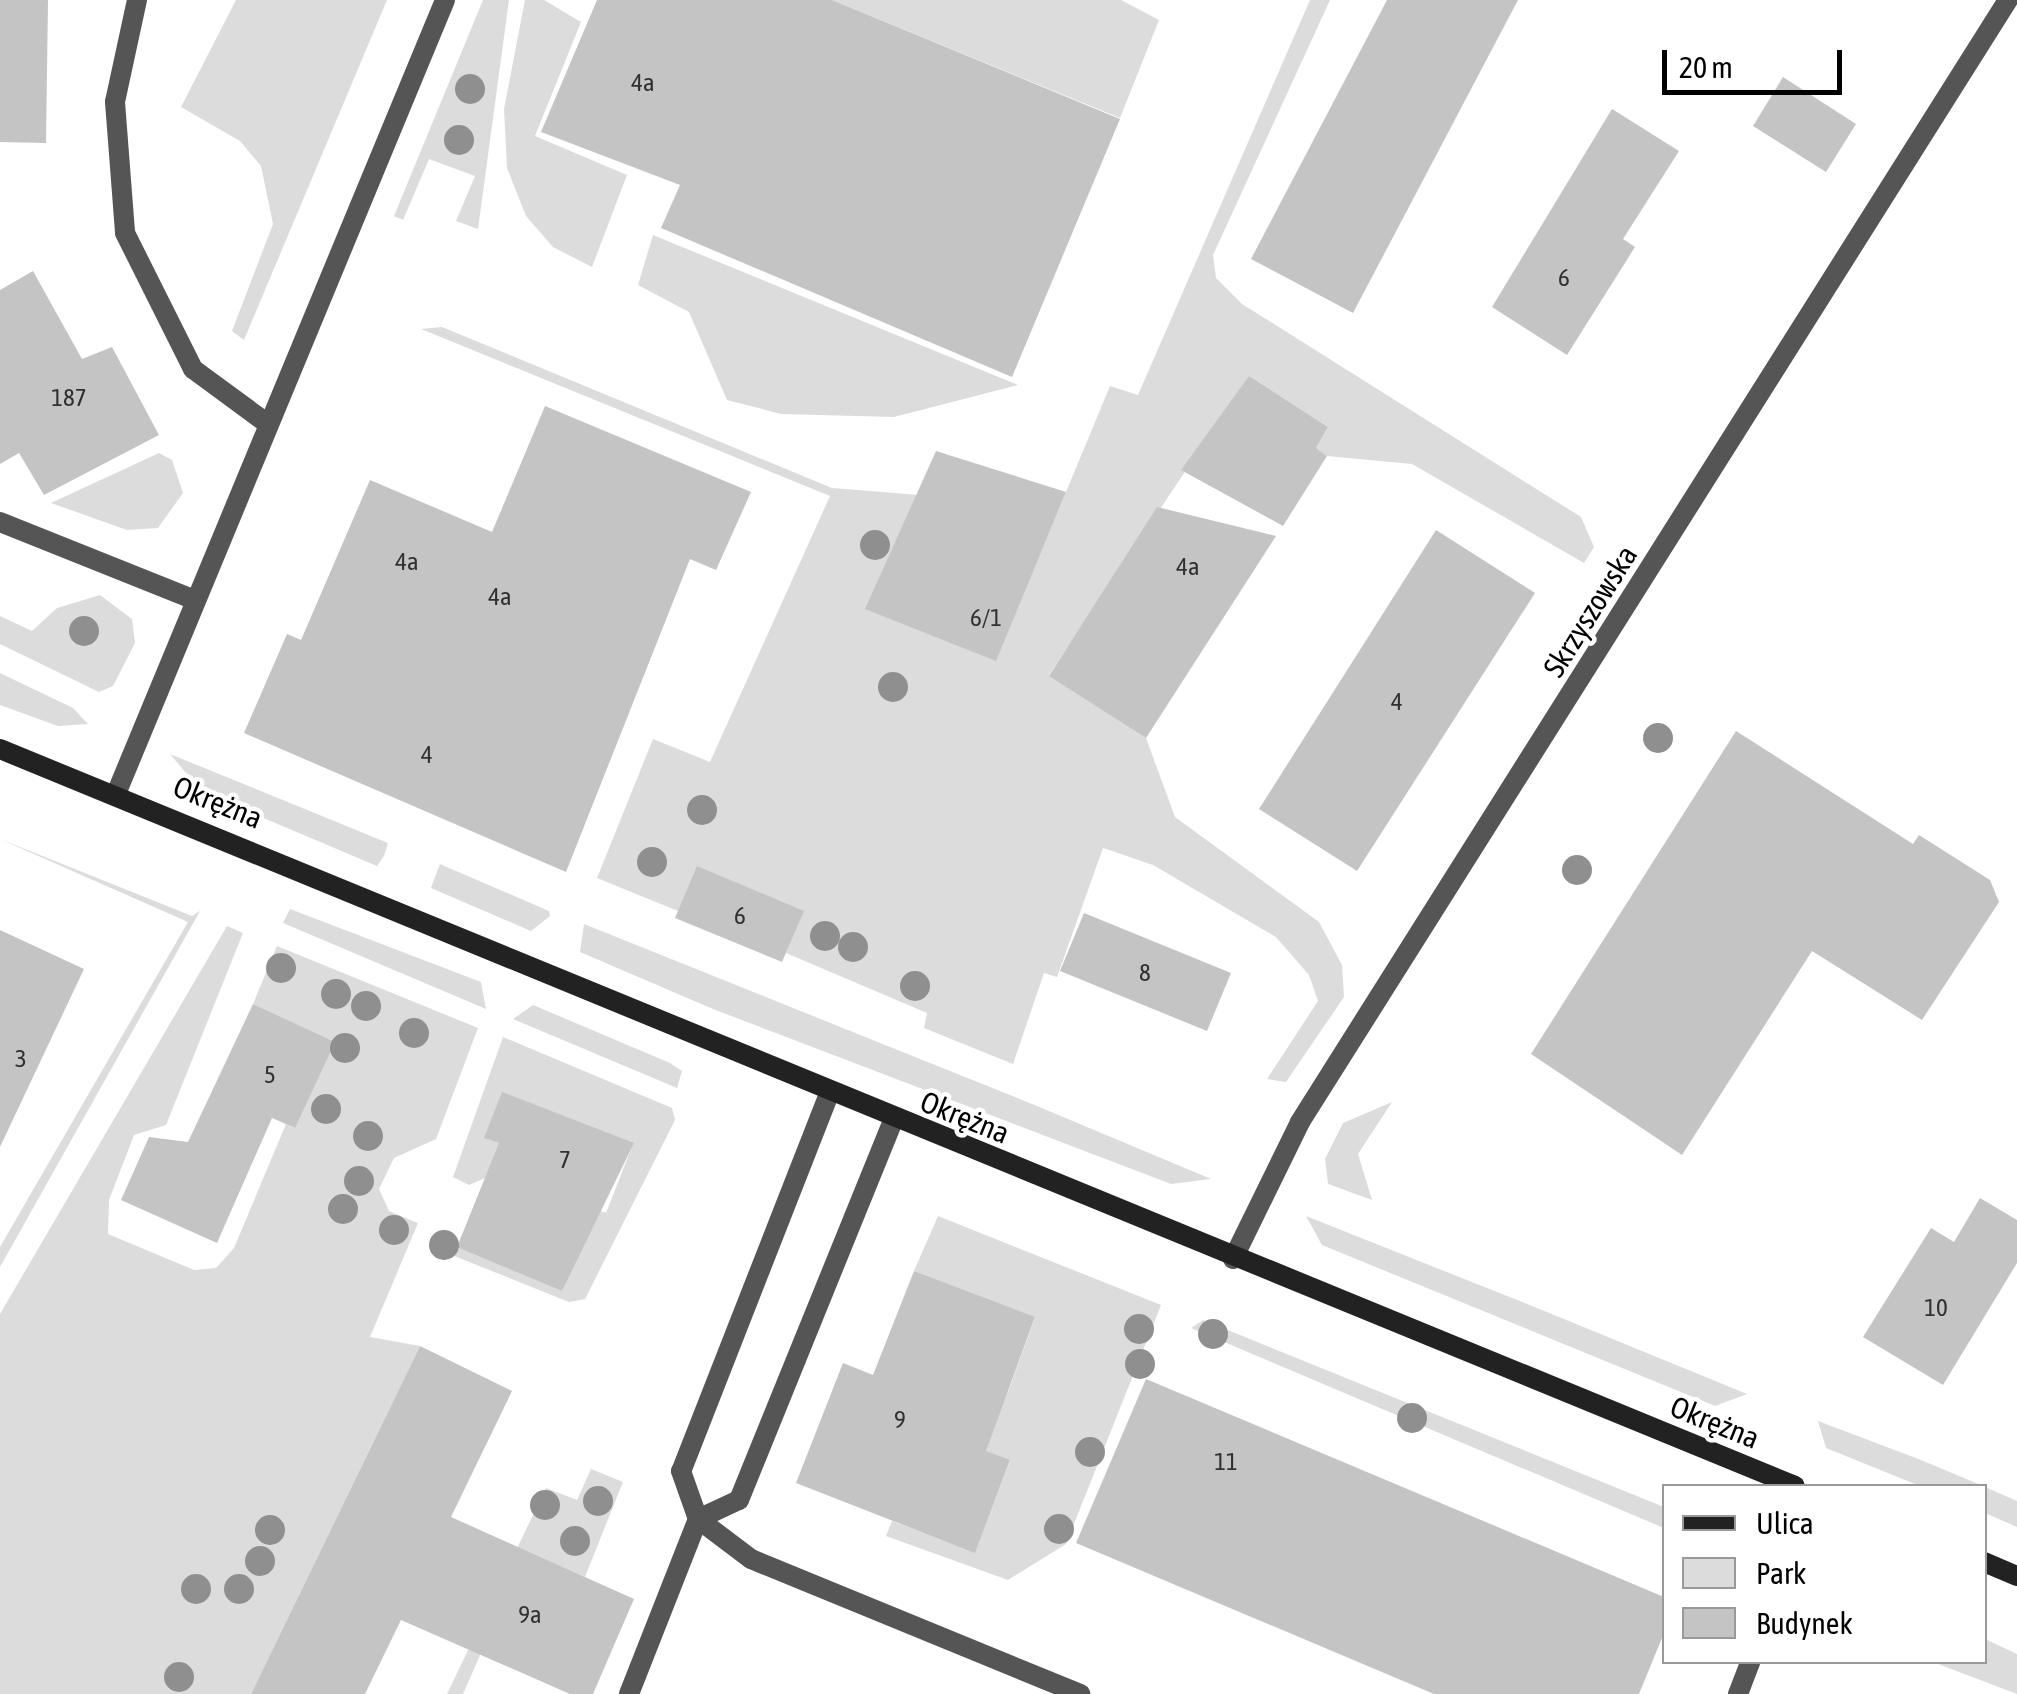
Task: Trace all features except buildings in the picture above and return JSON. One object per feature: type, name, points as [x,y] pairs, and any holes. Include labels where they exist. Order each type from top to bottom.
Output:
[{"type":"street","points":[[137,0],[116,102],[124,233],[193,369],[268,424]]},
{"type":"street","points":[[116,794],[445,0]]},
{"type":"street","name":"Skrzyszowska","points":[[1233,1259],[1300,1122],[2008,0]]},
{"type":"street","points":[[0,522],[195,600]]},
{"type":"street","name":"Okrężna","points":[[0,748],[892,1120],[1790,1484]]},
{"type":"street","points":[[829,1094],[682,1471],[698,1518],[750,1559],[1080,1694]]},
{"type":"street","points":[[629,1694],[698,1518],[740,1500],[892,1120]]},
{"type":"street","points":[[1987,1563],[2017,1576]]},
{"type":"street","points":[[1738,1694],[1749,1664]]},
{"type":"green space","points":[[236,0],[387,0],[244,340],[232,331],[273,224],[261,166],[240,141],[181,107]]},
{"type":"green space","points":[[483,0],[509,0],[478,229],[456,221],[475,176],[429,159],[403,220],[394,216]]},
{"type":"green space","points":[[525,0],[544,0],[581,22],[535,136],[627,175],[592,267],[553,247],[526,216],[507,168],[504,109]]},
{"type":"green space","points":[[832,0],[1121,0],[1159,20],[1120,118]]},
{"type":"green space","points":[[1310,0],[1330,0],[1213,255],[1216,278],[1242,304],[1581,517],[1594,547],[1584,563],[1412,464],[1327,456],[1316,448],[1328,427],[1249,376],[1049,675],[1146,738],[1175,817],[1319,922],[1342,965],[1344,997],[1286,1082],[1267,1079],[1318,1001],[1309,975],[1276,937],[1153,865],[1103,848],[1057,977],[1044,973],[1013,1064],[924,1028],[927,1013],[786,953],[803,911],[678,911],[597,878],[653,739],[710,762],[830,496],[421,329],[442,327],[832,488],[919,495],[1044,545],[1110,386],[1138,395]]},
{"type":"green space","points":[[653,235],[1018,385],[894,417],[781,414],[727,400],[689,312],[638,285]]},
{"type":"green space","points":[[159,453],[172,460],[183,493],[158,528],[127,530],[51,503]]},
{"type":"green space","points":[[100,595],[132,619],[135,643],[113,686],[99,692],[0,644],[0,616],[32,631],[57,608]]},
{"type":"green space","points":[[0,673],[73,708],[88,724],[58,726],[0,705]]},
{"type":"green space","points":[[170,754],[388,843],[384,856],[377,866],[202,792]]},
{"type":"green space","points":[[0,839],[192,916],[200,911],[0,1267],[0,1247],[188,922]]},
{"type":"green space","points":[[440,864],[549,911],[550,916],[531,931],[431,888]]},
{"type":"green space","points":[[290,909],[481,982],[486,1009],[283,923]]},
{"type":"green space","points":[[584,924],[1211,1179],[1171,1184],[713,1009],[580,952]]},
{"type":"green space","points":[[227,926],[243,933],[166,1125],[134,1135],[109,1200],[108,1234],[194,1270],[216,1268],[234,1248],[286,1124],[294,1128],[334,1042],[253,1004],[277,946],[478,1028],[436,1139],[394,1158],[379,1189],[389,1211],[418,1223],[370,1337],[420,1346],[251,1694],[0,1694],[0,1314]]},
{"type":"green space","points":[[533,1005],[670,1063],[682,1071],[677,1088],[513,1019]]},
{"type":"green space","points":[[503,1037],[672,1108],[675,1120],[585,1299],[569,1302],[437,1249],[443,1235],[562,1291],[583,1242],[547,1190],[606,1213],[633,1144],[485,1138],[508,1146],[499,1172],[469,1185],[453,1177]]},
{"type":"green space","points":[[1392,1102],[1358,1154],[1372,1200],[1328,1184],[1325,1159],[1343,1123]]},
{"type":"green space","points":[[938,1216],[1161,1305],[1066,1544],[1008,1580],[886,1536],[892,1521],[975,1552],[1010,1461],[969,1444],[1008,1392],[1035,1318],[914,1271]]},
{"type":"green space","points":[[1306,1216],[1747,1394],[1715,1406],[1322,1245]]},
{"type":"green space","points":[[1203,1320],[1662,1506],[1662,1527],[1191,1328]]},
{"type":"green space","points":[[1818,1421],[1978,1484],[1915,1484],[1826,1448]]},
{"type":"green space","points":[[591,1469],[623,1482],[585,1577],[526,1551],[463,1694],[447,1694],[546,1488],[577,1500]]},
{"type":"green space","points":[[1987,1488],[2017,1501],[2017,1527],[1987,1514]]},
{"type":"green space","points":[[1987,1640],[2017,1654],[2017,1694],[1938,1664],[1987,1664]]}]
